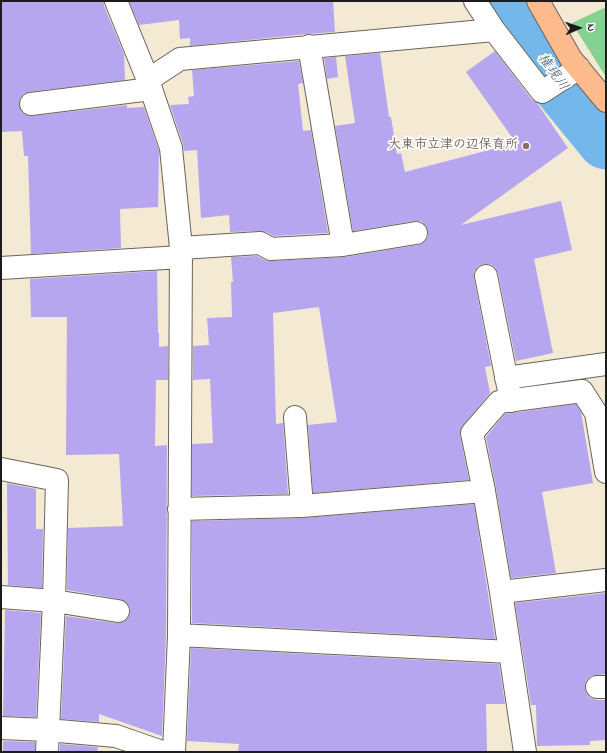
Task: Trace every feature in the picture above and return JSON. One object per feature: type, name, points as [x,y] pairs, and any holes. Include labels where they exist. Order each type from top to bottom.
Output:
[{"type":"main road","points":[[538,1],[578,69],[606,101]]},
{"type":"street","points":[[116,1],[150,84],[171,148],[181,253],[179,636],[174,752]]},
{"type":"street","points":[[475,1],[494,30],[542,92],[578,69]]},
{"type":"street","points":[[31,104],[150,84],[180,59],[494,30]]},
{"type":"street","points":[[309,46],[342,245]]},
{"type":"street","points":[[1,268],[181,253],[260,243],[271,249],[342,245],[416,233]]},
{"type":"street","points":[[486,276],[511,401]]},
{"type":"street","points":[[506,378],[606,364]]},
{"type":"street","points":[[525,752],[501,592],[484,491],[472,433],[499,402],[582,391],[596,413],[606,472]]},
{"type":"street","points":[[295,417],[302,506]]},
{"type":"street","points":[[1,469],[57,480],[54,601],[47,752]]},
{"type":"street","points":[[179,509],[302,506],[484,491]]},
{"type":"street","points":[[501,592],[606,580]]},
{"type":"street","points":[[1,597],[54,601],[118,611]]},
{"type":"street","points":[[179,636],[510,652]]},
{"type":"street","points":[[1,728],[116,736],[162,752]]},
{"type":"green space","points":[[606,7],[606,77],[572,23]]},
{"type":"building","points":[[1,1],[104,1],[104,6],[124,54],[125,80],[29,92],[23,94],[19,105],[21,112],[32,116],[127,105],[127,108],[144,107],[159,151],[158,207],[120,209],[121,248],[31,254],[28,156],[24,156],[22,131],[1,132]]},
{"type":"building","points":[[129,1],[333,1],[335,32],[190,46],[190,38],[180,39],[179,20],[139,25]]},
{"type":"building","points":[[495,51],[532,100],[537,103],[568,148],[461,225],[561,201],[572,250],[534,259],[553,353],[516,361],[498,273],[495,267],[490,264],[478,266],[474,272],[491,366],[485,367],[490,393],[460,430],[469,480],[313,493],[308,425],[337,422],[319,307],[273,313],[276,424],[283,423],[288,494],[192,496],[192,444],[213,443],[210,379],[193,380],[193,346],[209,345],[207,318],[232,317],[231,282],[233,282],[231,257],[257,256],[265,260],[272,261],[345,257],[418,245],[424,242],[428,237],[428,231],[421,221],[353,231],[335,126],[355,123],[345,56],[380,53],[389,117],[391,117],[397,154],[401,153],[405,172],[516,143],[466,72]]},
{"type":"building","points":[[336,57],[338,77],[327,79],[324,58]]},
{"type":"building","points":[[299,61],[303,83],[298,84],[303,131],[311,130],[328,233],[274,236],[266,232],[259,231],[230,232],[229,215],[201,218],[197,150],[184,151],[170,105],[189,104],[188,97],[194,96],[192,70]]},
{"type":"building","points":[[157,271],[159,347],[168,346],[168,380],[156,380],[155,446],[167,445],[166,635],[162,736],[99,714],[99,722],[61,719],[66,616],[116,623],[123,622],[127,619],[130,613],[129,606],[126,602],[120,599],[67,590],[68,528],[123,526],[119,454],[66,455],[67,317],[31,317],[30,279]]},
{"type":"building","points":[[576,404],[581,412],[593,483],[542,492],[556,573],[511,578],[486,437],[505,414]]},
{"type":"building","points":[[7,483],[36,489],[36,529],[43,529],[42,588],[8,585]]},
{"type":"building","points":[[474,504],[495,639],[192,623],[192,521],[303,518]]},
{"type":"building","points":[[606,593],[606,674],[591,676],[586,680],[585,687],[586,693],[590,698],[606,700],[606,740],[590,741],[590,745],[537,746],[536,705],[531,705],[515,603]]},
{"type":"building","points":[[5,610],[41,613],[36,717],[3,716]]},
{"type":"building","points":[[191,648],[499,664],[505,704],[486,704],[487,752],[238,752],[239,744],[187,741]]},
{"type":"building","points":[[3,741],[35,742],[35,752],[3,752]]},
{"type":"building","points":[[60,744],[98,747],[97,752],[60,752]]},
{"type":"waterway","name":"権現川","points":[[504,1],[552,75],[606,141]]},
{"type":"place","name":"大東市立津の辺保育所","points":[[526,146]]}]
